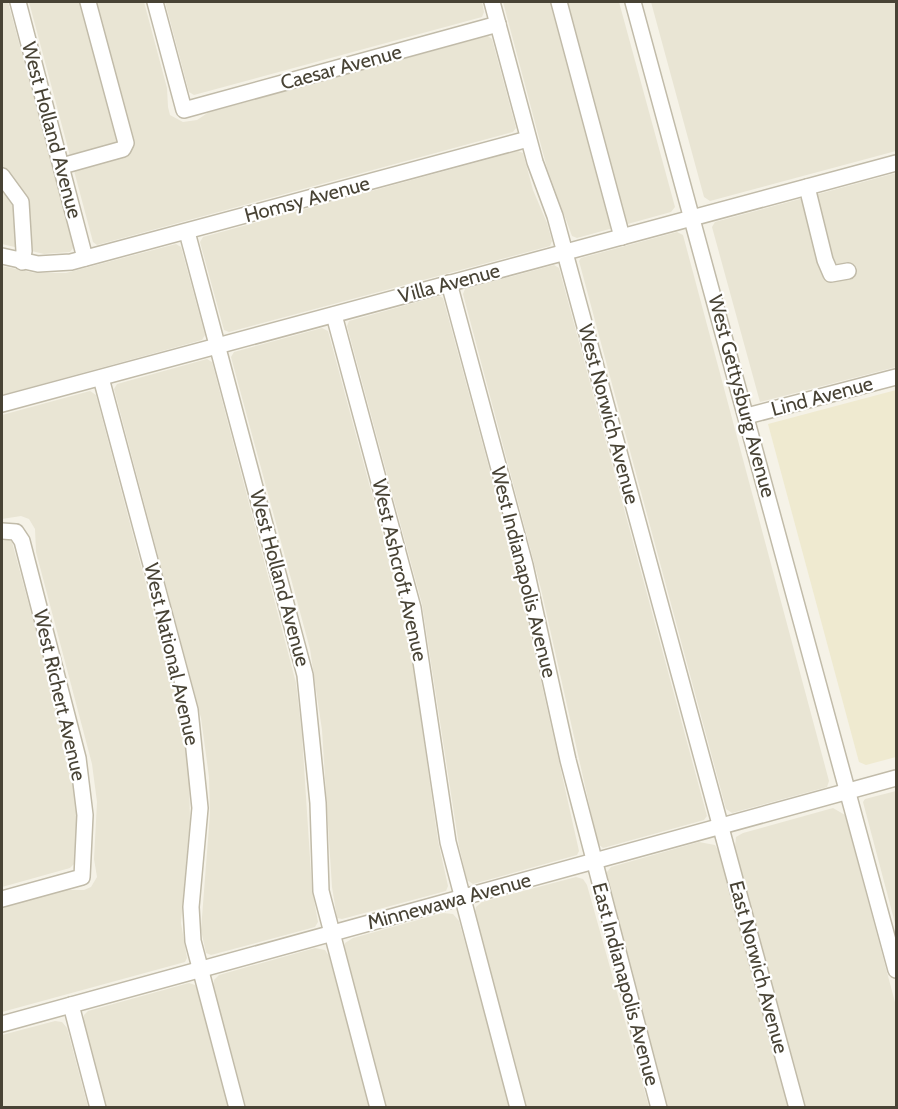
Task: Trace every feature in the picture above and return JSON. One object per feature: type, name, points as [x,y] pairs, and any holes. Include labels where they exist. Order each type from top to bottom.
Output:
[{"type":"street","name":"West Holland Avenue","points":[[18,2],[85,258]]},
{"type":"street","points":[[62,166],[123,149],[126,143],[88,2]]},
{"type":"street","name":"Caesar Avenue","points":[[155,2],[184,110],[498,24]]},
{"type":"street","name":"West Norwich Avenue","points":[[492,2],[528,139],[564,251],[722,827]]},
{"type":"street","points":[[559,2],[622,237]]},
{"type":"street","name":"West Gettysburg Avenue","points":[[633,2],[897,970]]},
{"type":"street","name":"Homsy Avenue","points":[[85,258],[528,139]]},
{"type":"street","name":"Villa Avenue","points":[[2,404],[897,163]]},
{"type":"street","points":[[2,176],[21,202],[24,251],[22,262]]},
{"type":"street","points":[[807,187],[825,260],[831,273],[848,271]]},
{"type":"street","name":"West Holland Avenue","points":[[187,232],[305,675],[318,802],[321,891],[378,1107]]},
{"type":"street","points":[[2,256],[22,262],[55,264],[85,258]]},
{"type":"street","name":"West Indianapolis Avenue","points":[[449,283],[525,565],[593,861]]},
{"type":"street","name":"West Ashcroft Avenue","points":[[334,315],[413,608],[448,842],[518,1107]]},
{"type":"street","name":"Lind Avenue","points":[[747,416],[897,377]]},
{"type":"street","name":"West National Avenue","points":[[101,378],[190,710],[200,808],[191,925],[200,970],[237,1107]]},
{"type":"street","name":"West Richert Avenue","points":[[2,531],[16,532],[22,541],[78,759],[85,815],[82,877],[2,899]]},
{"type":"street","name":"Minnewawa Avenue","points":[[2,1024],[897,778]]},
{"type":"street","name":"East Norwich Avenue","points":[[722,827],[797,1107]]},
{"type":"street","name":"East Indianapolis Avenue","points":[[593,861],[659,1107]]},
{"type":"street","points":[[71,1005],[98,1107]]},
{"type":"shaded area","points":[[2,2],[8,2],[74,247],[70,252],[44,254],[2,244]]},
{"type":"shaded area","points":[[29,2],[144,2],[167,88],[170,115],[183,122],[197,120],[209,112],[488,36],[492,39],[516,128],[513,132],[97,245],[93,242]]},
{"type":"shaded area","points":[[165,2],[482,2],[484,12],[482,17],[194,95],[189,92]]},
{"type":"shaded area","points":[[503,2],[619,2],[675,207],[671,212],[577,238],[572,236],[547,168]]},
{"type":"shaded area","points":[[651,2],[896,2],[896,151],[710,201],[704,197]]},
{"type":"shaded area","points":[[518,151],[523,153],[533,190],[547,223],[552,241],[550,246],[229,332],[224,330],[200,242],[203,237]]},
{"type":"shaded area","points":[[896,173],[896,367],[760,402],[712,227],[715,222]]},
{"type":"shaded area","points":[[677,232],[683,235],[829,781],[827,787],[732,813],[726,809],[579,261],[581,258]]},
{"type":"shaded area","points":[[176,244],[181,247],[205,335],[202,340],[2,395],[2,266],[35,273],[66,273]]},
{"type":"shaded area","points":[[554,265],[559,268],[707,816],[704,820],[603,848],[598,844],[541,589],[463,294],[465,289]]},
{"type":"shaded area","points":[[439,296],[443,298],[513,556],[579,851],[577,855],[473,884],[467,880],[459,846],[422,604],[347,326],[349,321]]},
{"type":"shaded area","points":[[322,328],[328,331],[401,602],[412,656],[438,841],[448,886],[446,891],[342,919],[337,918],[332,887],[322,730],[310,649],[231,357],[234,352]]},
{"type":"shaded area","points":[[207,359],[212,362],[296,683],[302,735],[312,889],[318,922],[315,927],[211,955],[206,953],[201,930],[210,813],[209,777],[201,718],[114,389],[117,384]]},
{"type":"shaded area","points":[[896,390],[896,757],[866,765],[859,762],[768,424]]},
{"type":"shaded area","points":[[90,391],[96,395],[184,728],[189,774],[190,821],[181,923],[187,958],[185,962],[2,1012],[2,908],[64,890],[84,890],[91,887],[97,877],[94,859],[97,802],[92,764],[36,552],[35,529],[29,519],[21,516],[2,519],[2,415]]},
{"type":"shaded area","points":[[8,539],[12,542],[69,754],[77,798],[77,821],[74,864],[70,868],[2,887],[2,541]]},
{"type":"shaded area","points":[[896,791],[896,927],[863,802],[865,799]]},
{"type":"shaded area","points":[[833,808],[845,815],[896,1006],[896,1107],[805,1107],[735,847],[736,837],[743,833]]},
{"type":"shaded area","points":[[699,842],[715,845],[720,854],[789,1107],[666,1107],[606,881],[607,872],[611,867]]},
{"type":"shaded area","points":[[576,877],[583,879],[587,885],[649,1107],[526,1107],[474,916],[476,907],[482,902]]},
{"type":"shaded area","points":[[443,913],[453,914],[459,921],[510,1107],[386,1107],[343,953],[345,943],[353,938]]},
{"type":"shaded area","points":[[315,948],[325,950],[329,956],[370,1107],[246,1107],[213,987],[214,980],[219,975]]},
{"type":"shaded area","points":[[189,983],[195,985],[199,992],[230,1107],[105,1107],[83,1024],[84,1015],[88,1011]]},
{"type":"shaded area","points":[[55,1021],[62,1022],[67,1028],[88,1107],[2,1107],[2,1035]]}]
